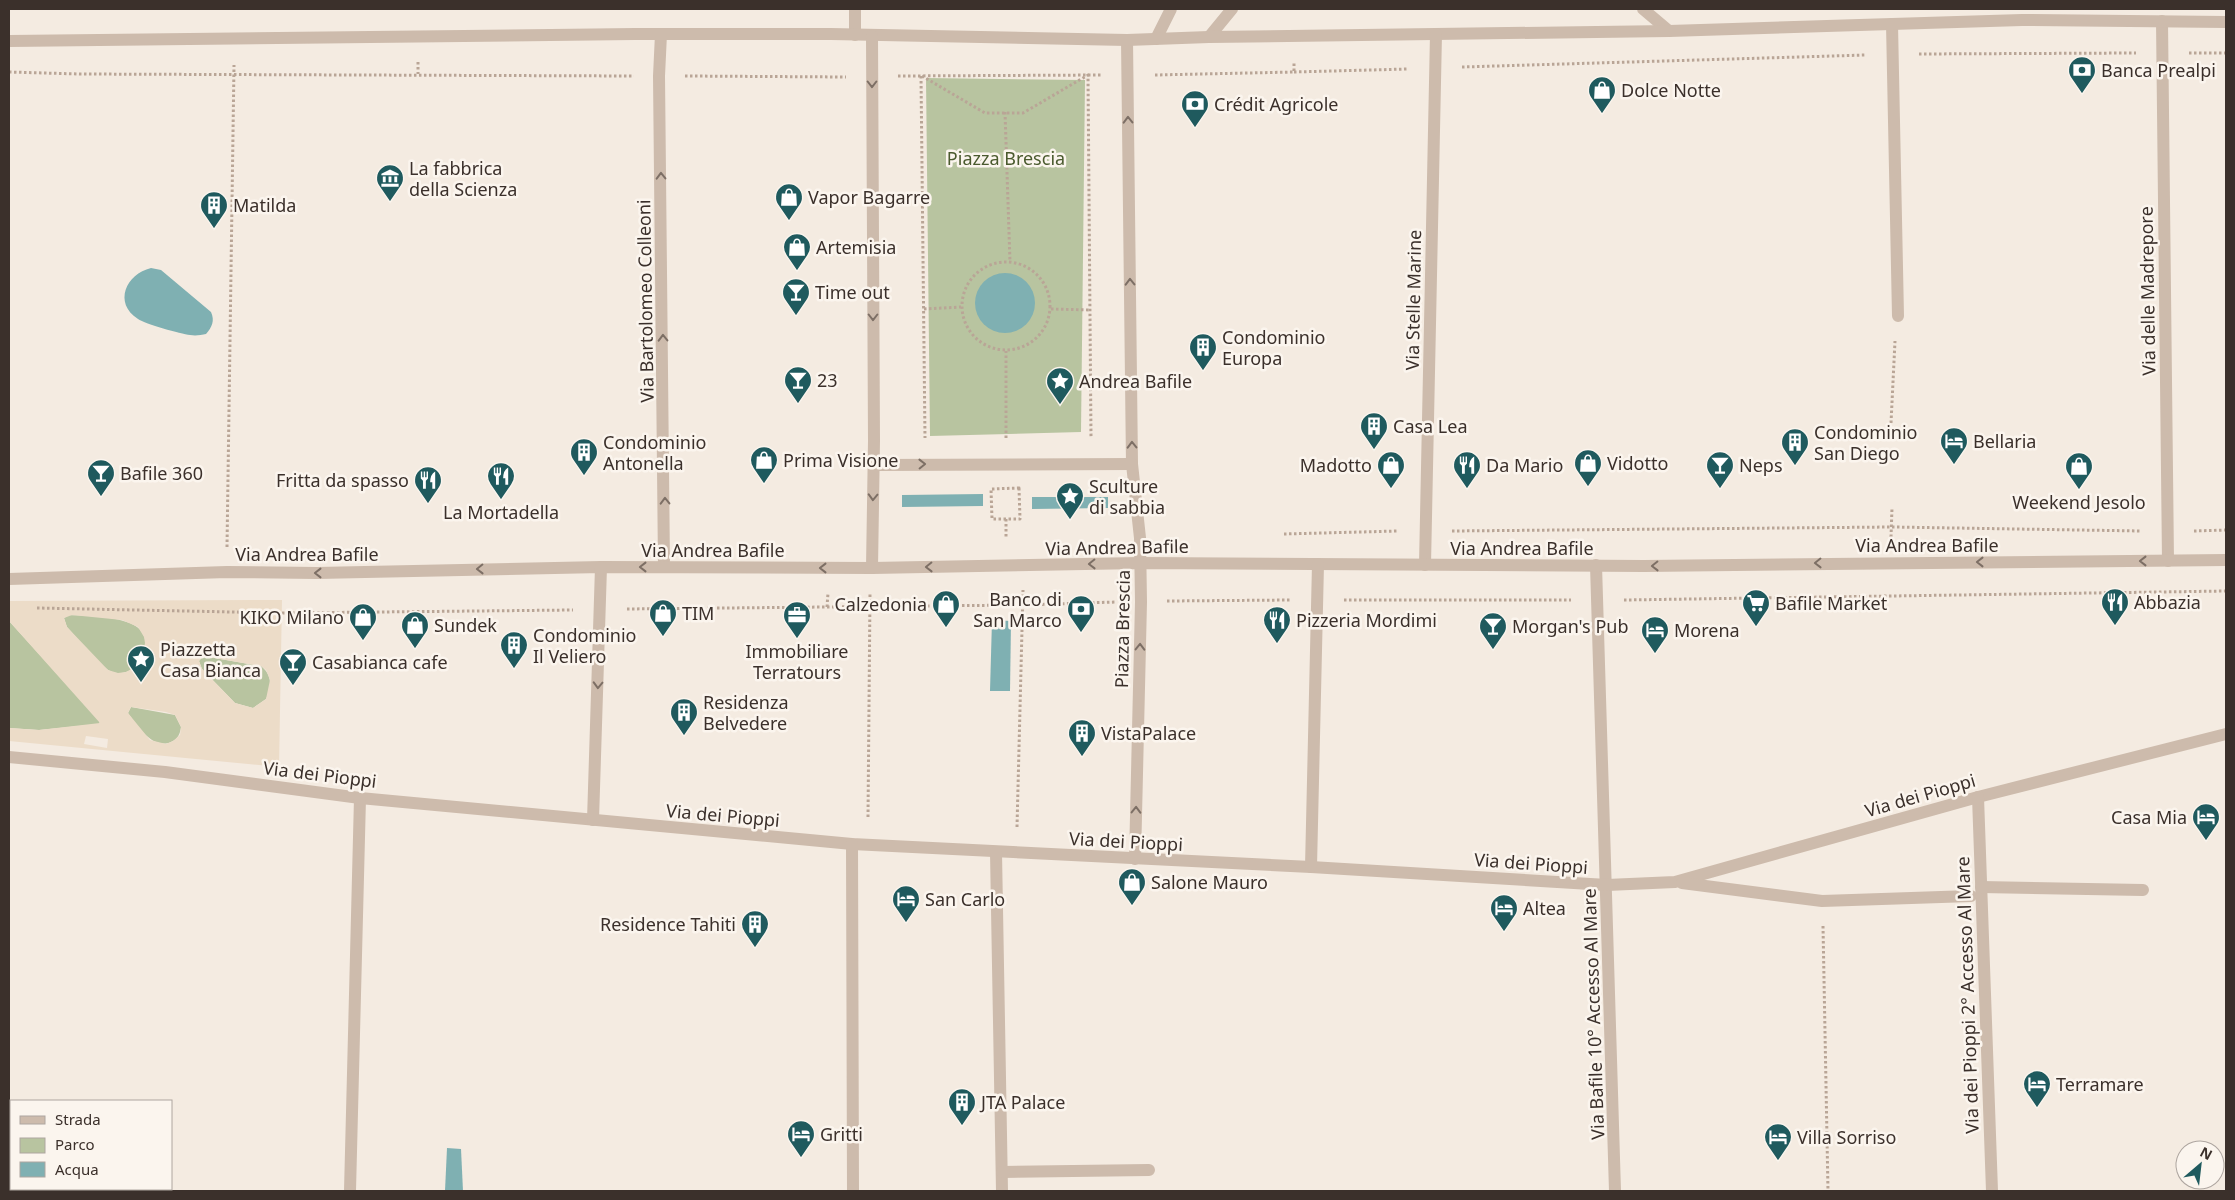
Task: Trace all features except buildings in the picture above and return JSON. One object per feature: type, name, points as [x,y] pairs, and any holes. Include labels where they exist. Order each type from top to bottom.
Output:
[{"type":"street","points":[[855,9],[855,35]]},
{"type":"street","points":[[1156,39],[1171,9]]},
{"type":"street","points":[[1209,37],[1232,9]]},
{"type":"street","points":[[1643,9],[1669,31]]},
{"type":"street","points":[[9,41],[233,37],[661,34],[1127,40],[1209,37],[1669,31],[2022,20],[2226,22]]},
{"type":"street","name":"Via delle Madrepore","points":[[2162,21],[2168,560]]},
{"type":"street","points":[[1892,24],[1898,316]]},
{"type":"street","name":"Via Bartolomeo Colleoni","points":[[661,34],[659,76],[664,567]]},
{"type":"street","name":"Via Stelle Marine","points":[[1425,566],[1436,34]]},
{"type":"street","points":[[872,36],[874,465],[872,568]]},
{"type":"street","name":"Piazza Brescia","points":[[1127,40],[1132,464],[1140,538],[1141,602],[1135,859]]},
{"type":"street","points":[[874,465],[1132,464]]},
{"type":"street","name":"Via Andrea Bafile","points":[[9,579],[227,572],[317,573],[601,567],[872,568],[1140,563],[1425,566],[2226,560]]},
{"type":"street","points":[[1311,867],[1318,564]]},
{"type":"street","name":"Via Bafile 10° Accesso Al Mare","points":[[1596,565],[1615,1191]]},
{"type":"street","points":[[593,820],[601,567]]},
{"type":"street","name":"Via dei Pioppi","points":[[9,757],[165,772],[360,798],[852,844],[1311,867],[1607,885],[1675,882],[1978,797],[2226,734]]},
{"type":"street","name":"Via dei Pioppi 2° Accesso Al Mare","points":[[1978,797],[1992,1191]]},
{"type":"street","points":[[350,1191],[360,798]]},
{"type":"street","points":[[852,844],[853,1191]]},
{"type":"street","points":[[996,852],[1002,1191]]},
{"type":"street","points":[[1675,882],[1822,901],[1971,896]]},
{"type":"street","points":[[1981,887],[2143,890]]},
{"type":"street","points":[[1002,1172],[1149,1170]]},
{"type":"path","points":[[1294,36],[1294,72]]},
{"type":"path","points":[[227,572],[233,37]]},
{"type":"path","points":[[9,72],[79,74],[872,77],[1128,76],[1893,54],[2226,53]]},
{"type":"path","points":[[921,76],[985,113],[1023,113],[1088,75]]},
{"type":"path","points":[[1088,75],[1091,442]]},
{"type":"path","points":[[921,76],[925,440],[934,440]]},
{"type":"path","points":[[1005,112],[1010,262]]},
{"type":"path","points":[[1000,262],[1010,262],[1019,263],[1034,271],[1043,282],[1049,294],[1051,309],[1049,320],[1042,332],[1032,343],[1020,349],[1006,351],[989,347],[973,337],[966,327],[961,308],[963,293],[976,273],[1000,262]]},
{"type":"path","points":[[924,309],[961,308]]},
{"type":"path","points":[[1051,309],[1091,310]]},
{"type":"path","points":[[1891,423],[1898,316]]},
{"type":"path","points":[[1006,351],[1006,440]]},
{"type":"path","points":[[997,440],[1015,440]]},
{"type":"path","points":[[991,489],[992,519],[1020,519],[1019,488]]},
{"type":"path","points":[[982,489],[1029,488]]},
{"type":"path","points":[[1006,519],[1006,541]]},
{"type":"path","points":[[1426,531],[1892,526],[2168,531]]},
{"type":"path","points":[[1016,853],[1023,587]]},
{"type":"path","points":[[868,844],[870,591]]},
{"type":"path","points":[[33,608],[282,613],[1316,600],[1598,600],[2226,591]]},
{"type":"path","points":[[1822,901],[1828,1191]]},
{"type":"green space","name":"Piazza Brescia","points":[[926,78],[1085,80],[1081,432],[930,436]]},
{"type":"green space","points":[[69,615],[94,616],[131,623],[143,634],[146,642],[145,651],[141,659],[135,667],[128,671],[119,673],[110,671],[94,658],[67,627],[64,618]]},
{"type":"green space","points":[[9,621],[100,721],[99,724],[39,730],[9,728]]},
{"type":"green space","points":[[203,656],[261,666],[265,669],[270,681],[266,699],[253,708],[235,703],[202,669],[199,661]]},
{"type":"green space","points":[[131,707],[175,715],[181,727],[178,736],[173,741],[164,744],[152,740],[141,730],[128,713]]},
{"type":"shaded area","name":"Piazzetta Casa Bianca","points":[[282,600],[279,767],[9,741],[9,728],[39,730],[100,723],[9,621],[9,601]],"holes":[[[72,615],[122,620],[138,627],[145,643],[142,660],[126,672],[118,673],[108,670],[67,627],[64,618]],[[203,656],[261,666],[266,670],[270,680],[266,699],[253,708],[235,703],[202,669],[199,661]],[[131,707],[175,715],[181,727],[180,735],[166,744],[150,740],[128,713]],[[86,736],[108,739],[107,748],[84,744]]]},
{"type":"water","points":[[151,268],[161,270],[211,312],[212,324],[206,334],[192,335],[179,333],[142,321],[130,312],[126,305],[125,297],[129,283],[142,271]]},
{"type":"water","points":[[999,273],[1011,273],[1027,281],[1033,291],[1035,303],[1033,315],[1027,325],[1011,333],[999,333],[983,325],[975,309],[975,297],[983,281]]},
{"type":"water","points":[[983,494],[983,506],[902,507],[902,495]]},
{"type":"water","points":[[1032,497],[1108,497],[1108,508],[1032,509]]},
{"type":"water","points":[[992,620],[1011,621],[1010,691],[990,691]]},
{"type":"water","points":[[447,1148],[461,1149],[463,1191],[445,1191]]},
{"type":"place","name":"Banca Prealpi","points":[[2082,94]]},
{"type":"place","name":"Dolce Notte","points":[[1602,114]]},
{"type":"place","name":"Crédit Agricole","points":[[1195,128]]},
{"type":"place","name":"La fabbrica della Scienza","points":[[390,202]]},
{"type":"place","name":"Vapor Bagarre","points":[[789,221]]},
{"type":"place","name":"Matilda","points":[[214,229]]},
{"type":"place","name":"Artemisia","points":[[797,271]]},
{"type":"place","name":"Time out","points":[[796,316]]},
{"type":"place","name":"Condominio Europa","points":[[1203,371]]},
{"type":"place","name":"23","points":[[798,404]]},
{"type":"place","name":"Andrea Bafile","points":[[1060,405]]},
{"type":"place","name":"Casa Lea","points":[[1374,450]]},
{"type":"place","name":"Bellaria","points":[[1954,465]]},
{"type":"place","name":"Condominio San Diego","points":[[1795,466]]},
{"type":"place","name":"Condominio Antonella","points":[[584,476]]},
{"type":"place","name":"Prima Visione","points":[[764,484]]},
{"type":"place","name":"Vidotto","points":[[1588,487]]},
{"type":"place","name":"Madotto","points":[[1391,489]]},
{"type":"place","name":"Da Mario","points":[[1467,489]]},
{"type":"place","name":"Neps","points":[[1720,489]]},
{"type":"place","name":"Weekend Jesolo","points":[[2079,490]]},
{"type":"place","name":"Bafile 360","points":[[101,497]]},
{"type":"place","name":"La Mortadella","points":[[501,500]]},
{"type":"place","name":"Fritta da spasso","points":[[428,504]]},
{"type":"place","name":"Sculture di sabbia","points":[[1070,520]]},
{"type":"place","name":"Abbazia","points":[[2115,626]]},
{"type":"place","name":"Bafile Market","points":[[1756,627]]},
{"type":"place","name":"Calzedonia","points":[[946,628]]},
{"type":"place","name":"Banco di San Marco","points":[[1081,633]]},
{"type":"place","name":"TIM","points":[[663,637]]},
{"type":"place","name":"Immobiliare Terratours","points":[[797,639]]},
{"type":"place","name":"KIKO Milano","points":[[363,641]]},
{"type":"place","name":"Pizzeria Mordimi","points":[[1277,644]]},
{"type":"place","name":"Sundek","points":[[415,649]]},
{"type":"place","name":"Morgan's Pub","points":[[1493,650]]},
{"type":"place","name":"Morena","points":[[1655,654]]},
{"type":"place","name":"Condominio Il Veliero","points":[[514,669]]},
{"type":"place","name":"Piazzetta Casa Bianca","points":[[141,683]]},
{"type":"place","name":"Casabianca cafe","points":[[293,686]]},
{"type":"place","name":"Residenza Belvedere","points":[[684,736]]},
{"type":"place","name":"VistaPalace","points":[[1082,757]]},
{"type":"place","name":"Casa Mia","points":[[2206,841]]},
{"type":"place","name":"Salone Mauro","points":[[1132,906]]},
{"type":"place","name":"San Carlo","points":[[906,923]]},
{"type":"place","name":"Altea","points":[[1504,932]]},
{"type":"place","name":"Residence Tahiti","points":[[755,948]]},
{"type":"place","name":"Terramare","points":[[2037,1108]]},
{"type":"place","name":"JTA Palace","points":[[962,1126]]},
{"type":"place","name":"Gritti","points":[[801,1158]]},
{"type":"place","name":"Villa Sorriso","points":[[1778,1161]]}]
